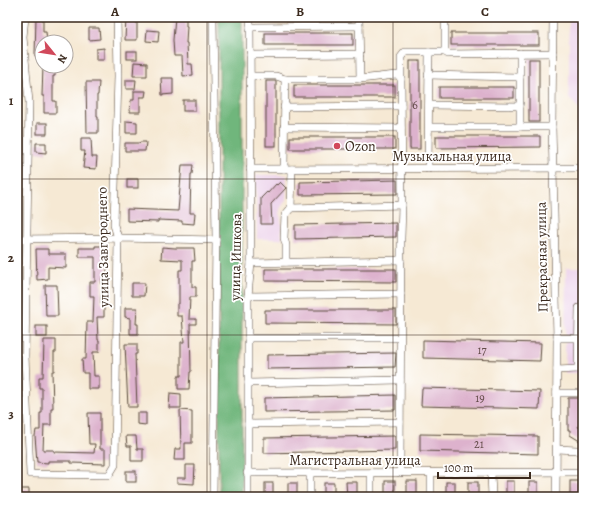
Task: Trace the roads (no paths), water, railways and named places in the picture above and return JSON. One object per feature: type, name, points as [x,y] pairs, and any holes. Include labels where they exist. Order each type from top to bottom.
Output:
[{"type":"street","points":[[25,17],[23,38],[29,102],[28,239]]},
{"type":"street","name":"улица Завгороднего","points":[[28,239],[25,356],[30,474],[109,475],[115,465],[118,238],[114,225],[118,76],[117,17]]},
{"type":"street","name":"улица Ишкова","points":[[213,17],[216,240],[213,497]]},
{"type":"street","name":"улица Ишкова","points":[[248,497],[248,296],[251,263],[250,17]]},
{"type":"street","points":[[359,17],[360,79]]},
{"type":"street","points":[[445,17],[445,52]]},
{"type":"street","name":"Прекрасная улица","points":[[553,17],[552,127],[557,338],[556,497]]},
{"type":"street","points":[[250,27],[359,26]]},
{"type":"street","points":[[400,473],[402,205],[401,57],[405,52],[445,52],[454,54],[553,53]]},
{"type":"street","points":[[428,169],[429,52]]},
{"type":"street","points":[[520,53],[520,127]]},
{"type":"street","points":[[250,55],[360,54]]},
{"type":"street","points":[[250,76],[276,76],[285,79],[360,79],[396,75],[401,79]]},
{"type":"street","points":[[428,75],[520,77]]},
{"type":"street","points":[[285,79],[284,127],[291,208],[285,215],[284,238],[286,245],[286,262]]},
{"type":"street","points":[[429,105],[520,106]]},
{"type":"street","points":[[284,107],[401,106]]},
{"type":"street","points":[[284,127],[402,128]]},
{"type":"street","points":[[428,127],[552,127]]},
{"type":"street","name":"Музыкальная улица","points":[[250,169],[583,168]]},
{"type":"street","points":[[291,208],[402,205]]},
{"type":"street","points":[[17,239],[118,238],[216,240]]},
{"type":"street","points":[[251,263],[401,260]]},
{"type":"street","points":[[248,296],[401,294]]},
{"type":"street","points":[[557,370],[580,369],[578,338],[579,308],[583,307]]},
{"type":"street","points":[[248,338],[400,338]]},
{"type":"street","points":[[557,338],[578,338]]},
{"type":"street","points":[[248,383],[400,380]]},
{"type":"street","points":[[557,393],[583,393]]},
{"type":"street","points":[[248,424],[400,422]]},
{"type":"street","points":[[557,449],[577,450],[583,453]]},
{"type":"street","name":"Магистральная улица","points":[[247,474],[583,472]]},
{"type":"street","points":[[310,473],[310,497]]},
{"type":"street","points":[[371,473],[371,497]]},
{"type":"street","points":[[431,473],[431,497]]},
{"type":"street","points":[[492,473],[492,497]]},
{"type":"place","name":"Ozon","points":[[337,146]]}]
